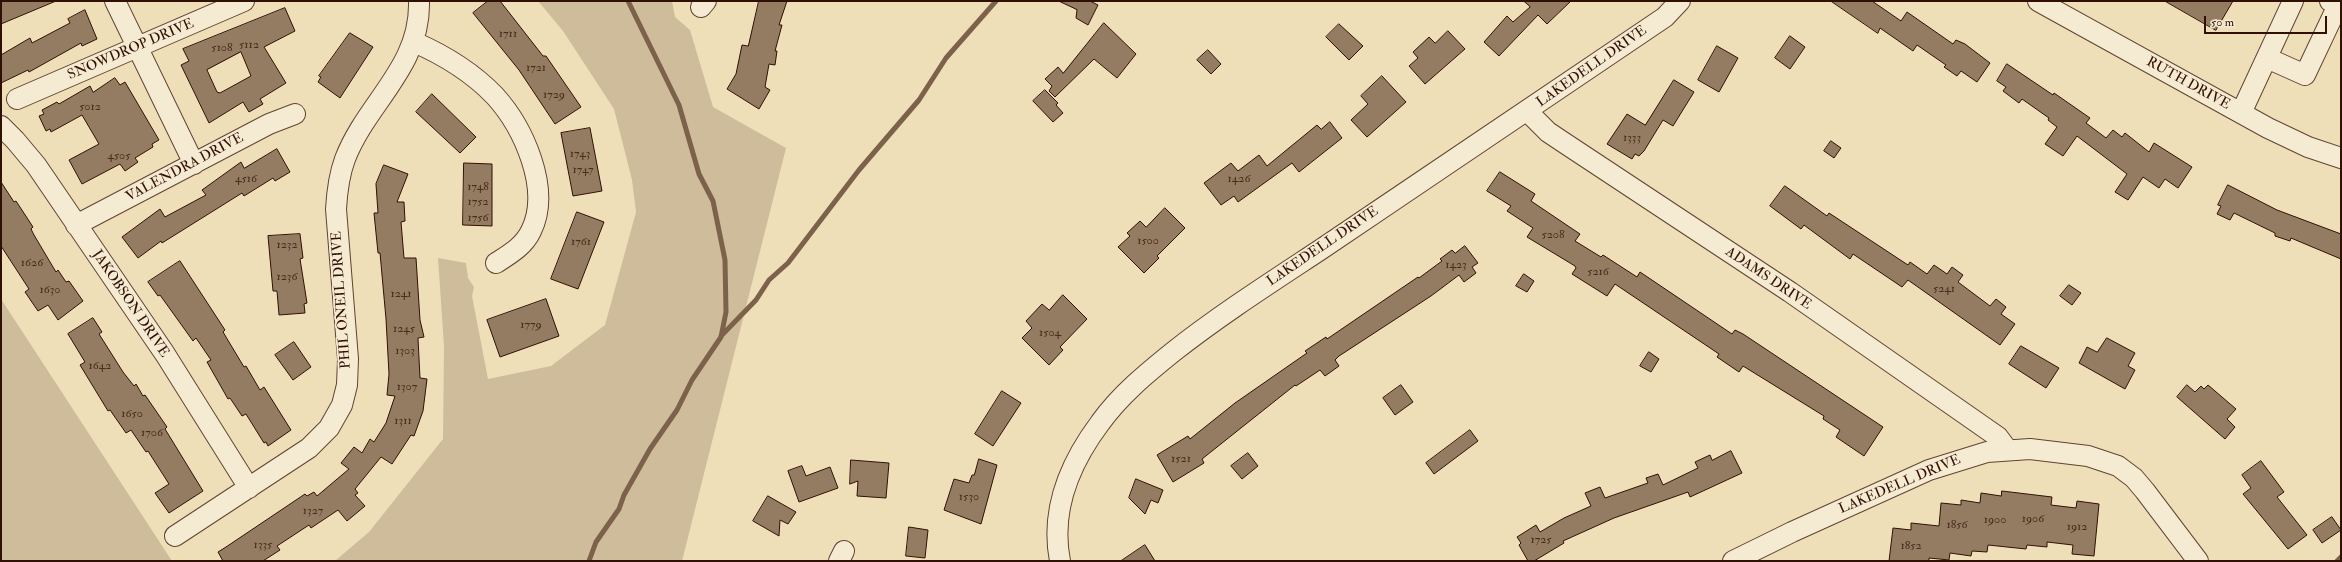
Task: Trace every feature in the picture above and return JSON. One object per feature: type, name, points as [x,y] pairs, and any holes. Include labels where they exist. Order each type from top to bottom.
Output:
[{"type":"street","points":[[116,1],[136,48],[194,164]]},
{"type":"street","name":"SNOWDROP DRIVE","points":[[17,99],[244,1]]},
{"type":"street","name":"PHIL ONEIL DRIVE","points":[[175,536],[309,448],[328,428],[342,405],[347,385],[348,359],[336,210],[338,187],[345,159],[357,136],[404,65],[414,42],[420,14],[419,1]]},
{"type":"street","name":"LAKEDELL DRIVE","points":[[1060,561],[1057,519],[1060,502],[1069,475],[1099,423],[1142,377],[1213,321],[1665,17],[1680,1]]},
{"type":"street","name":"RUTH DRIVE","points":[[2038,1],[2241,113],[2308,147],[2341,158]]},
{"type":"street","points":[[2241,113],[2294,1]]},
{"type":"street","points":[[2267,58],[2305,75],[2338,5],[2330,1]]},
{"type":"street","points":[[414,42],[459,65],[494,95],[507,110],[527,146],[533,165],[537,189],[536,215],[532,230],[523,243],[496,263]]},
{"type":"street","name":"ADAMS DRIVE","points":[[1527,111],[1548,132],[1790,292],[1998,437],[2007,449]]},
{"type":"street","name":"VALENDRA DRIVE","points":[[76,225],[269,124],[295,114]]},
{"type":"street","name":"JAKOBSON DRIVE","points":[[1,126],[36,165],[165,354],[250,488]]},
{"type":"street","name":"LAKEDELL DRIVE","points":[[1733,561],[1792,532],[1929,470],[1961,459],[2007,449],[2050,450],[2088,456],[2118,466],[2134,478],[2145,491],[2198,561]]},
{"type":"shaded area","points":[[538,1],[672,1],[675,17],[690,30],[713,107],[786,148],[682,561],[335,561],[369,532],[443,439],[444,346],[438,258],[466,263],[468,278],[474,287],[472,296],[488,379],[551,366],[605,325],[636,212],[632,180],[614,109],[563,31]]},
{"type":"shaded area","points":[[1,299],[172,561],[1,561]]},
{"type":"building","points":[[1,1],[56,1],[1,24]]},
{"type":"building","points":[[488,1],[500,1],[543,56],[546,56],[581,107],[555,124],[519,70],[473,13]]},
{"type":"building","points":[[759,1],[787,1],[779,25],[782,25],[775,51],[777,51],[775,65],[769,64],[765,87],[770,90],[759,109],[727,89],[736,74],[742,45],[748,46]]},
{"type":"building","points":[[1059,1],[1090,1],[1098,5],[1088,25],[1076,18],[1077,10]]},
{"type":"building","points":[[1524,1],[1571,1],[1547,24],[1538,15],[1499,56],[1484,42],[1507,16],[1513,22],[1530,7]]},
{"type":"building","points":[[1831,1],[1872,1],[1901,21],[1907,12],[1953,44],[1956,40],[1965,44],[1990,63],[1977,82],[1961,71],[1957,76],[1944,67],[1946,65],[1917,45],[1913,51],[1880,28],[1878,33]]},
{"type":"building","points":[[2165,1],[2233,1],[2216,30]]},
{"type":"building","points":[[285,8],[295,31],[264,47],[286,83],[260,99],[263,104],[249,112],[243,102],[209,123],[181,65],[189,61],[183,49]],"holes":[[[241,52],[251,76],[220,93],[217,92],[207,70]]]},
{"type":"building","points":[[85,10],[97,39],[82,46],[81,43],[29,72],[28,70],[1,83],[1,55],[30,38],[32,43],[70,23],[68,19]]},
{"type":"building","points":[[1104,23],[1136,54],[1117,78],[1094,59],[1055,97],[1049,91],[1052,86],[1045,79],[1058,67],[1063,73]]},
{"type":"building","points":[[1339,24],[1363,46],[1349,60],[1326,37]]},
{"type":"building","points":[[1448,31],[1465,49],[1425,84],[1409,66],[1418,58],[1413,52],[1429,37],[1435,43]]},
{"type":"building","points":[[350,33],[373,47],[340,98],[318,82],[321,77],[319,76]]},
{"type":"building","points":[[1790,36],[1805,47],[1790,69],[1775,58]]},
{"type":"building","points":[[1717,46],[1738,58],[1719,92],[1698,80]]},
{"type":"building","points":[[1208,50],[1221,64],[1211,74],[1197,60]]},
{"type":"building","points":[[2007,64],[2053,95],[2054,93],[2090,118],[2086,123],[2106,138],[2113,130],[2122,137],[2125,133],[2149,152],[2154,143],[2192,167],[2178,188],[2165,179],[2159,188],[2143,177],[2128,200],[2115,192],[2127,174],[2077,136],[2063,156],[2045,144],[2057,127],[2048,120],[2049,118],[2022,99],[2019,103],[2003,91],[2006,87],[1997,81]]},
{"type":"building","points":[[1382,76],[1406,102],[1367,137],[1351,120],[1368,104],[1361,96]]},
{"type":"building","points":[[115,78],[120,85],[125,82],[159,140],[152,144],[153,147],[135,158],[138,162],[125,171],[120,164],[82,184],[69,160],[99,144],[82,115],[51,132],[50,129],[46,131],[39,116],[44,114],[42,110],[57,102],[59,104],[90,86],[93,92]]},
{"type":"building","points":[[1674,80],[1694,92],[1673,126],[1663,120],[1644,151],[1639,156],[1635,154],[1632,159],[1607,144],[1627,114],[1645,125]]},
{"type":"building","points":[[1045,90],[1058,103],[1056,105],[1063,113],[1053,122],[1033,101]]},
{"type":"building","points":[[432,94],[476,137],[460,153],[416,112]]},
{"type":"building","points":[[1330,122],[1342,138],[1299,172],[1292,163],[1238,202],[1234,196],[1221,205],[1204,183],[1231,163],[1238,171],[1259,155],[1267,166],[1317,125],[1321,129]]},
{"type":"building","points":[[590,128],[602,191],[573,196],[561,133]]},
{"type":"building","points":[[1831,141],[1841,148],[1834,158],[1824,151]]},
{"type":"building","points":[[277,149],[290,172],[275,181],[273,178],[244,196],[242,193],[162,243],[161,241],[138,258],[122,237],[160,209],[165,217],[206,195],[202,190],[241,162],[244,168]]},
{"type":"building","points":[[464,163],[492,164],[492,226],[463,225]]},
{"type":"building","points":[[384,165],[408,174],[397,202],[404,202],[405,221],[401,222],[404,258],[416,258],[420,320],[424,337],[418,338],[420,378],[427,379],[423,411],[414,436],[411,435],[392,464],[381,457],[355,489],[358,493],[355,495],[365,506],[347,521],[338,510],[311,528],[309,525],[277,546],[280,550],[263,561],[223,561],[218,552],[305,494],[307,496],[314,492],[317,496],[349,469],[341,463],[354,447],[362,453],[370,439],[374,442],[386,423],[395,396],[387,395],[389,374],[386,319],[380,253],[378,253],[374,213],[378,213],[376,184]]},
{"type":"building","points":[[1500,172],[1535,194],[1531,201],[1580,234],[1575,241],[1601,257],[1603,255],[1637,277],[1640,272],[1732,334],[1735,330],[1743,334],[1883,427],[1864,456],[1836,437],[1840,430],[1823,419],[1824,416],[1743,366],[1739,372],[1717,357],[1719,354],[1615,284],[1607,296],[1572,274],[1576,268],[1575,266],[1527,237],[1533,228],[1507,211],[1511,206],[1487,191]]},
{"type":"building","points":[[1,182],[14,202],[16,201],[33,227],[31,229],[34,235],[56,272],[58,270],[66,282],[69,281],[83,301],[58,320],[48,305],[38,311],[25,292],[29,289],[1,246]]},
{"type":"building","points":[[2228,185],[2277,210],[2341,234],[2341,259],[2291,238],[2290,241],[2275,236],[2275,233],[2234,213],[2230,220],[2217,214],[2221,206],[2218,205]]},
{"type":"building","points":[[1785,186],[1827,216],[1829,213],[1908,265],[1910,262],[1927,274],[1934,265],[1947,274],[1952,267],[1963,275],[1958,282],[1990,306],[1996,299],[2006,307],[2001,314],[2015,324],[2000,345],[1908,280],[1902,287],[1853,254],[1850,259],[1804,225],[1801,229],[1770,206]]},
{"type":"building","points":[[1165,208],[1185,228],[1157,256],[1159,258],[1144,273],[1118,247],[1130,236],[1127,233],[1140,221],[1146,227]]},
{"type":"building","points":[[577,212],[604,222],[578,289],[551,279]]},
{"type":"building","points":[[300,234],[303,258],[300,259],[307,303],[304,304],[305,313],[279,315],[277,291],[273,291],[268,236]]},
{"type":"building","points":[[1465,246],[1478,263],[1472,267],[1476,273],[1464,282],[1459,275],[1431,296],[1339,356],[1335,360],[1339,366],[1325,376],[1320,370],[1296,386],[1295,385],[1202,459],[1204,463],[1173,482],[1157,455],[1188,436],[1190,439],[1235,403],[1307,353],[1305,351],[1326,337],[1327,339],[1418,277],[1419,278],[1442,261],[1440,259],[1452,250],[1455,253]]},
{"type":"building","points":[[180,261],[225,330],[223,332],[244,367],[246,366],[260,390],[264,387],[291,430],[268,446],[266,442],[264,443],[246,414],[242,416],[230,398],[228,399],[207,362],[211,360],[196,338],[193,341],[160,295],[158,296],[148,282]]},
{"type":"building","points":[[1524,274],[1534,281],[1527,292],[1516,286]]},
{"type":"building","points":[[2069,285],[2081,293],[2072,305],[2060,296]]},
{"type":"building","points":[[1063,295],[1087,319],[1060,347],[1063,350],[1049,365],[1022,338],[1032,328],[1026,321],[1042,304],[1049,310]]},
{"type":"building","points":[[546,299],[559,336],[500,357],[487,320]]},
{"type":"building","points":[[93,318],[102,332],[99,334],[123,372],[134,386],[136,384],[143,396],[145,395],[167,427],[165,429],[203,491],[169,513],[155,493],[169,484],[148,451],[146,452],[131,430],[126,433],[110,410],[108,411],[80,365],[85,362],[68,334]]},
{"type":"building","points":[[2107,338],[2135,353],[2128,366],[2135,370],[2125,389],[2079,363],[2087,347],[2097,352]]},
{"type":"building","points":[[294,342],[311,367],[293,380],[275,355]]},
{"type":"building","points":[[2021,346],[2059,368],[2046,388],[2009,364]]},
{"type":"building","points":[[1649,352],[1659,359],[1651,372],[1640,366]]},
{"type":"building","points":[[1401,385],[1413,402],[1395,415],[1383,398]]},
{"type":"building","points":[[2187,385],[2195,392],[2201,386],[2204,389],[2208,385],[2236,409],[2227,419],[2235,427],[2225,439],[2177,397]]},
{"type":"building","points":[[1002,391],[1021,403],[993,446],[975,434]]},
{"type":"building","points":[[1470,430],[1478,441],[1434,474],[1426,463]]},
{"type":"building","points":[[1731,451],[1742,473],[1690,497],[1688,492],[1614,518],[1563,541],[1564,543],[1534,561],[1528,561],[1519,545],[1521,543],[1517,537],[1536,525],[1540,532],[1564,518],[1591,506],[1585,493],[1600,487],[1605,498],[1648,483],[1646,478],[1658,474],[1663,485],[1698,468],[1695,462],[1710,455],[1712,460]]},
{"type":"building","points":[[1248,453],[1258,466],[1242,479],[1231,466]]},
{"type":"building","points":[[979,459],[997,465],[981,524],[944,510],[954,479],[969,483],[972,475],[974,475]]},
{"type":"building","points":[[851,460],[889,463],[886,498],[857,496],[858,481],[850,484]]},
{"type":"building","points":[[2261,461],[2284,492],[2277,497],[2307,535],[2288,549],[2243,494],[2251,488],[2242,475]]},
{"type":"building","points":[[802,466],[806,476],[830,467],[838,488],[799,502],[788,471]]},
{"type":"building","points":[[1136,479],[1163,490],[1158,503],[1151,500],[1145,514],[1129,498]]},
{"type":"building","points":[[2002,491],[2052,497],[2051,505],[2076,508],[2077,501],[2099,504],[2094,556],[2072,554],[2073,545],[2047,542],[2047,547],[2027,545],[2026,549],[1988,545],[1987,552],[1972,551],[1971,556],[1950,553],[1949,560],[1929,558],[1929,561],[1889,561],[1893,528],[1911,530],[1911,523],[1939,526],[1941,503],[1961,505],[1961,500],[1980,503],[1981,493],[2001,496]]},
{"type":"building","points":[[768,496],[796,512],[788,524],[780,520],[779,536],[753,521]]},
{"type":"building","points":[[2332,517],[2341,530],[2322,543],[2313,530]]},
{"type":"building","points":[[909,527],[928,530],[925,558],[906,556]]},
{"type":"building","points":[[1145,545],[1155,561],[1121,561]]},
{"type":"waterway","points":[[589,561],[596,542],[619,509],[624,495],[650,449],[677,410],[692,380],[721,337],[726,312],[725,260],[713,201],[699,174],[679,105],[628,1]]},
{"type":"waterway","points":[[721,336],[756,300],[769,280],[788,263],[859,170],[919,100],[946,58],[996,1]]},
{"type":"waterway","points":[[2337,561],[2341,557]]}]
